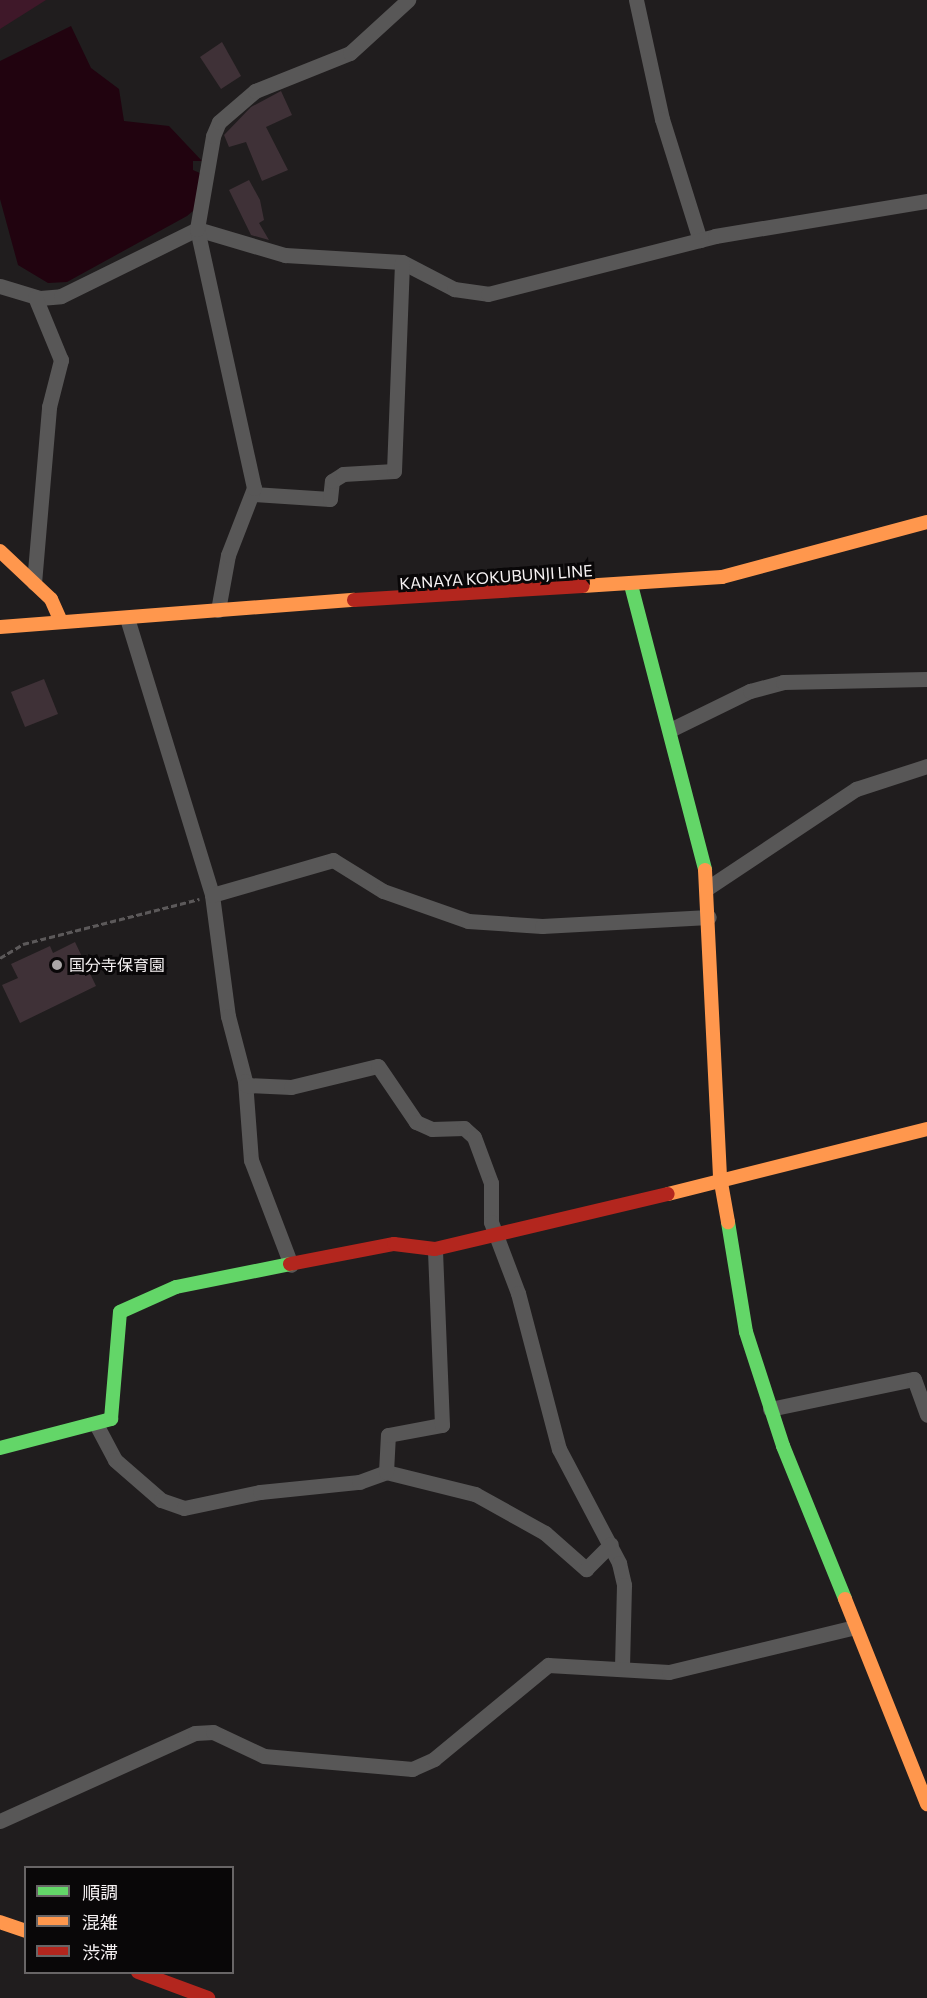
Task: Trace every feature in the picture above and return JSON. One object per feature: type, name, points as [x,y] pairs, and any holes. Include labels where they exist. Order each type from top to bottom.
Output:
[{"type":"street","points":[[218,610],[228,555],[253,494],[197,229],[219,122],[255,91],[350,53],[408,0]]},
{"type":"street","points":[[636,0],[662,119],[700,240]]},
{"type":"street","points":[[0,286],[35,297],[72,292],[197,229],[285,255],[402,262],[454,289],[488,294],[700,240],[927,201]]},
{"type":"street","points":[[253,494],[330,499],[332,481],[343,474],[394,471],[402,262]]},
{"type":"street","points":[[34,583],[49,407],[61,360],[35,297]]},
{"type":"street","name":"KANAYA KOKUBUNJI LINE","points":[[0,627],[60,618],[127,618],[722,577],[927,522]]},
{"type":"street","points":[[0,551],[34,583],[60,618]]},
{"type":"street","points":[[631,585],[672,729],[709,887],[720,1177],[746,1332],[770,1409],[927,1804]]},
{"type":"street","points":[[127,618],[212,895],[228,1016],[246,1085],[251,1160],[291,1265]]},
{"type":"street","points":[[672,729],[750,691],[783,682],[927,679]]},
{"type":"street","points":[[709,887],[856,789],[927,766]]},
{"type":"street","points":[[212,895],[333,860],[383,891],[468,921],[542,926],[709,917]]},
{"type":"street","points":[[246,1085],[291,1088],[365,1067],[383,1069],[416,1122],[432,1129],[464,1128],[474,1137],[491,1183],[492,1221],[499,1237],[566,1469],[610,1544],[624,1585],[622,1670]]},
{"type":"street","points":[[0,1448],[98,1426],[111,1419],[115,1409],[120,1312],[176,1287],[394,1244],[435,1249],[499,1237],[720,1177],[927,1129]]},
{"type":"street","points":[[386,1472],[388,1435],[442,1425],[435,1249]]},
{"type":"street","points":[[770,1409],[914,1379],[927,1415]]},
{"type":"street","points":[[98,1426],[115,1460],[161,1500],[184,1508],[260,1492],[358,1482],[386,1472],[475,1494],[545,1533],[586,1569],[610,1544]]},
{"type":"street","points":[[0,1821],[195,1733],[213,1732],[264,1756],[412,1769],[434,1759],[538,1669],[669,1672],[855,1627]]},
{"type":"street","points":[[0,1922],[24,1930]]},
{"type":"street","points":[[143,1974],[207,1998]]},
{"type":"path","points":[[0,958],[23,944],[212,895]]},
{"type":"shaded area","points":[[0,0],[46,0],[0,29]]},
{"type":"shaded area","points":[[71,26],[91,68],[119,89],[124,121],[169,126],[202,161],[193,161],[193,170],[202,174],[194,210],[187,216],[67,282],[48,283],[18,265],[0,199],[0,61]]},
{"type":"building","points":[[222,42],[241,76],[221,89],[200,57]]},
{"type":"building","points":[[281,91],[292,115],[266,127],[288,170],[262,181],[246,142],[229,147],[224,135],[251,107]]},
{"type":"building","points":[[249,180],[260,200],[264,220],[259,223],[269,240],[251,235],[229,190]]},
{"type":"building","points":[[44,679],[58,714],[25,727],[11,692]]},
{"type":"building","points":[[75,942],[96,986],[20,1023],[2,985],[18,978],[11,964],[50,946],[53,953]]},
{"type":"traffic: fast","points":[[631,585],[705,870]]},
{"type":"traffic: fast","points":[[728,1222],[746,1332],[783,1446],[845,1599]]},
{"type":"traffic: fast","points":[[0,1448],[111,1419],[120,1312],[176,1287],[290,1264]]},
{"type":"traffic: slow","points":[[583,586],[722,577],[927,522]]},
{"type":"traffic: slow","points":[[0,551],[51,599],[60,619]]},
{"type":"traffic: slow","points":[[0,627],[354,600]]},
{"type":"traffic: slow","points":[[705,870],[720,1177],[728,1222]]},
{"type":"traffic: slow","points":[[668,1194],[927,1129]]},
{"type":"traffic: slow","points":[[845,1599],[927,1804]]},
{"type":"traffic: slow","points":[[0,1922],[24,1930]]},
{"type":"traffic: jam","points":[[354,600],[583,586]]},
{"type":"traffic: jam","points":[[290,1264],[394,1244],[435,1249],[668,1194]]},
{"type":"traffic: jam","points":[[143,1974],[208,1998]]},
{"type":"place","name":"国分寺保育園","points":[[57,965]]}]
